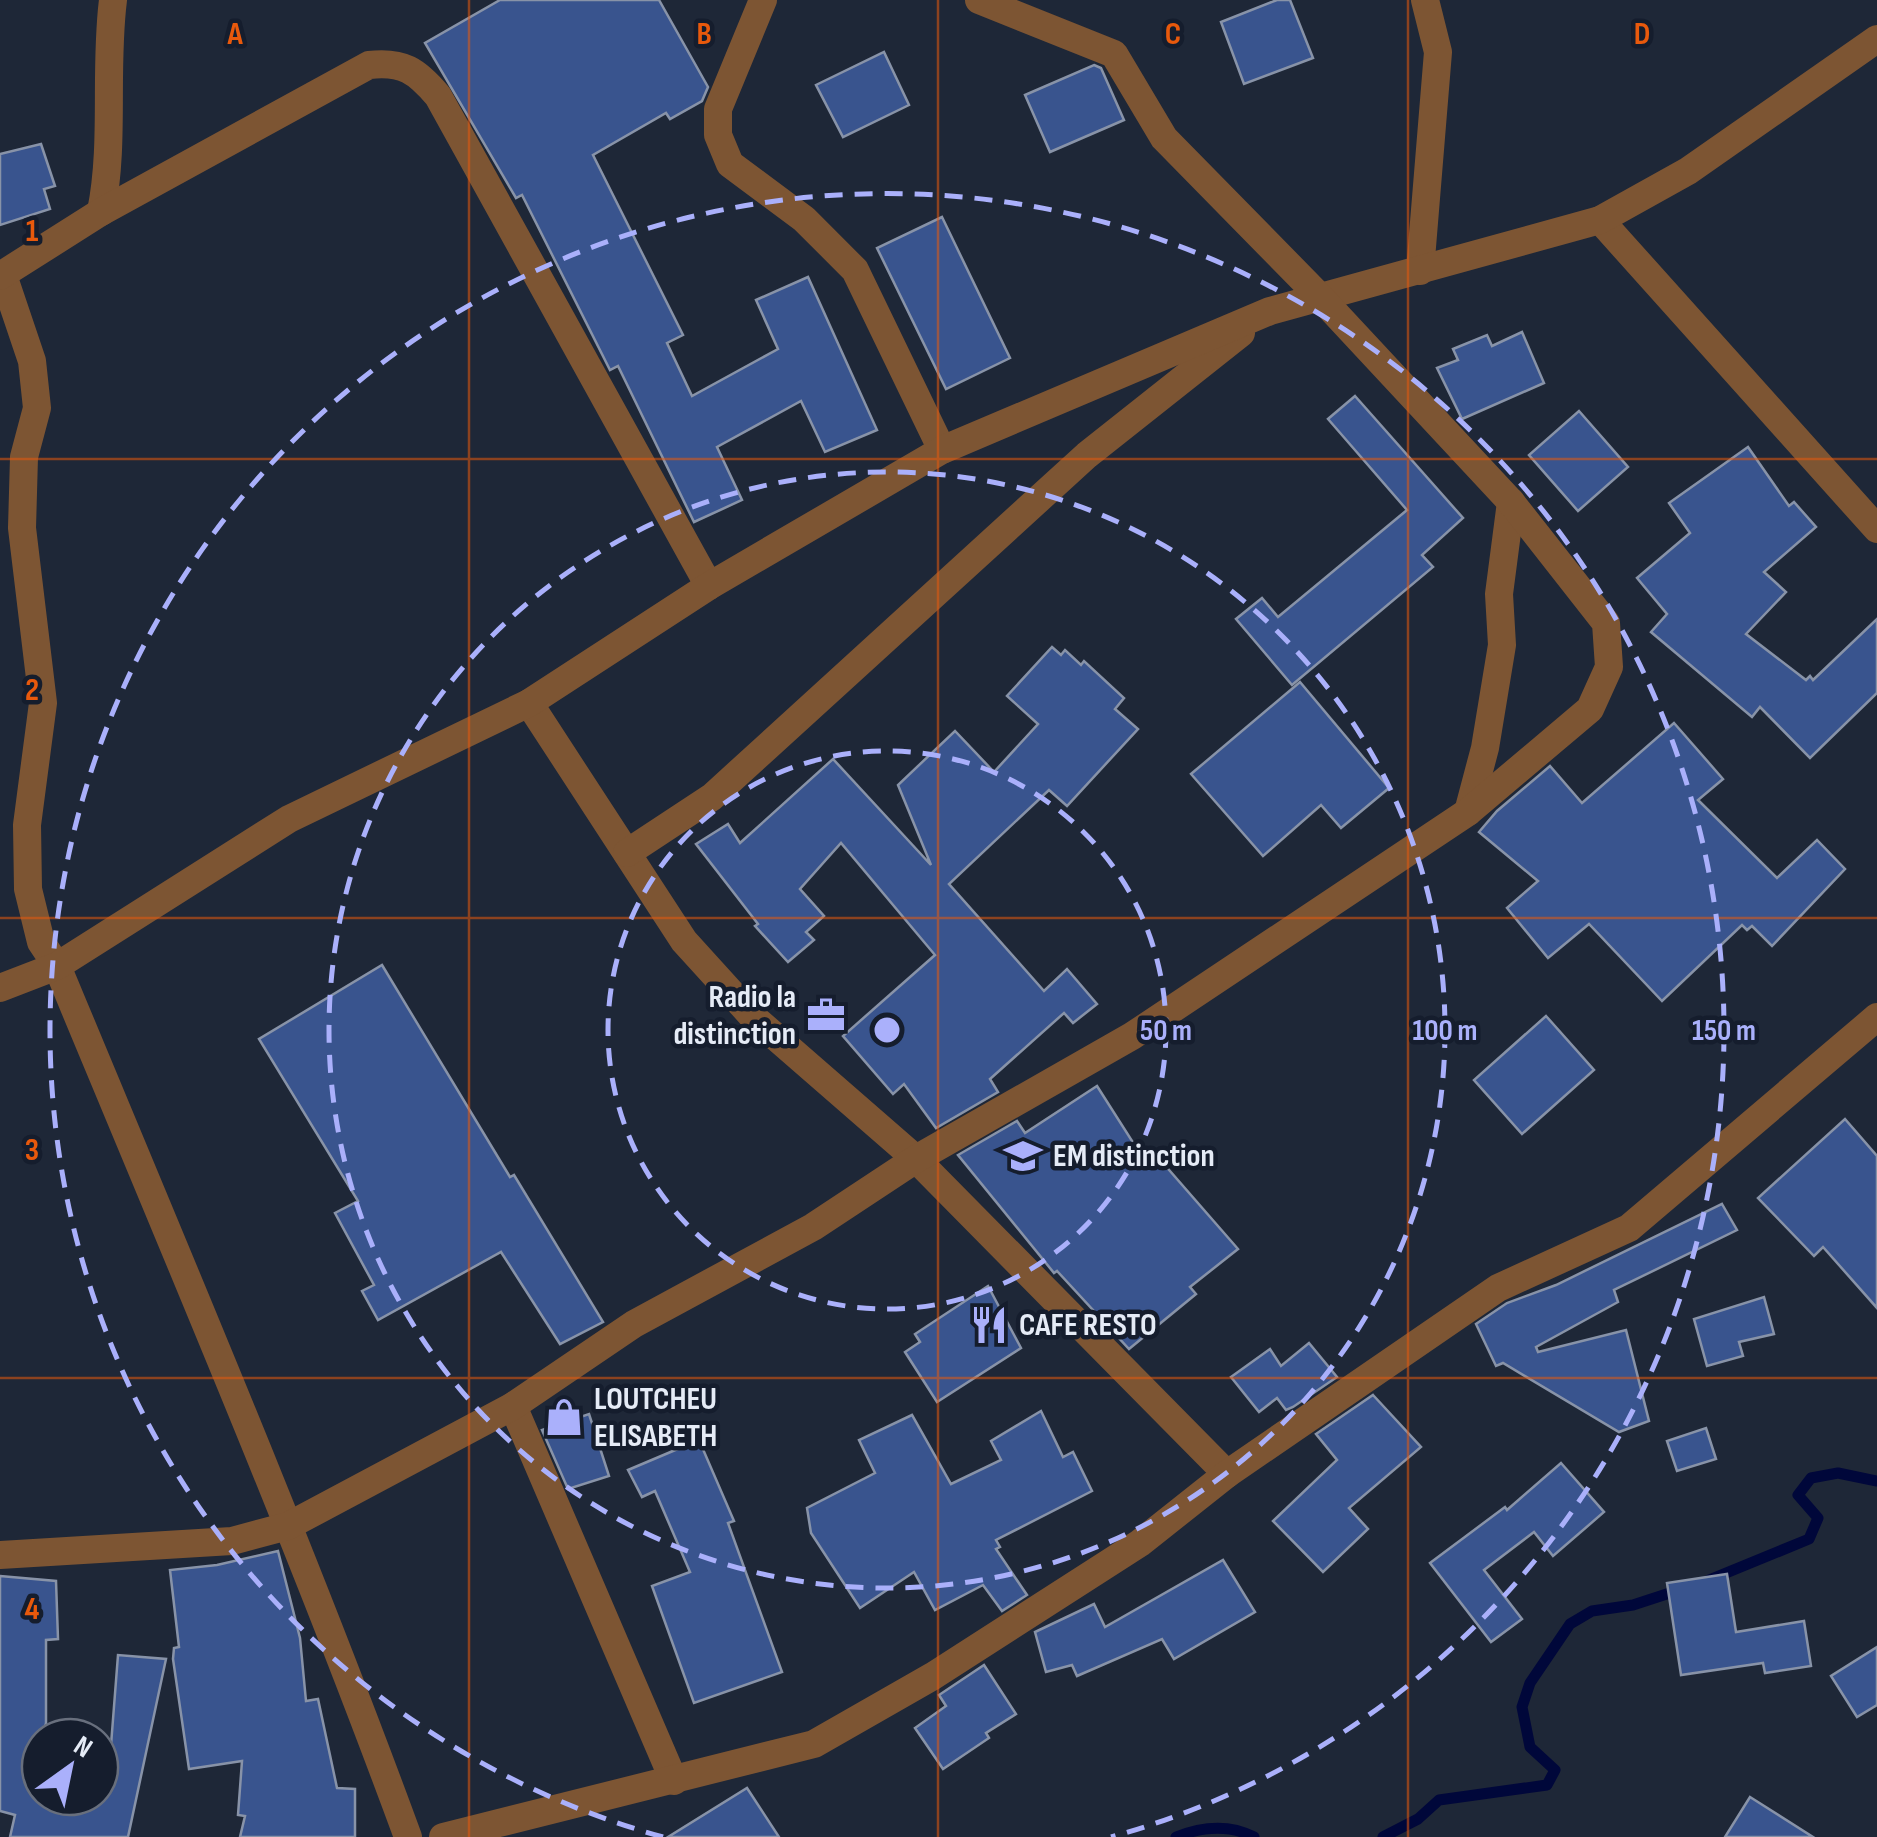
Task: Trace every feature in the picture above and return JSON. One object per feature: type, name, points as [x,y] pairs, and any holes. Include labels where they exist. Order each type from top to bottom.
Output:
[{"type":"street","points":[[101,212],[110,166],[107,50],[114,0]]},
{"type":"street","points":[[764,0],[718,109],[718,135],[730,164],[804,220],[856,270],[942,450]]},
{"type":"street","points":[[0,1555],[232,1541],[288,1526],[512,1406],[634,1324],[813,1228],[916,1160],[1132,1036],[1468,812],[1590,709],[1609,667],[1606,623],[1511,502],[1321,298],[1164,138],[1114,54],[980,0]]},
{"type":"street","points":[[1420,271],[1438,52],[1425,0]]},
{"type":"street","points":[[0,988],[56,966],[289,819],[529,703],[709,586],[942,450],[1270,311],[1600,220],[1688,170],[1877,38]]},
{"type":"street","points":[[408,1837],[288,1526],[56,966],[41,942],[28,888],[26,825],[43,704],[22,528],[24,457],[37,408],[32,361],[1,276],[101,212],[370,64],[394,62],[418,72],[438,96],[709,586]]},
{"type":"street","points":[[1600,220],[1877,529]]},
{"type":"street","points":[[627,853],[712,797],[1087,455],[1270,311]]},
{"type":"street","points":[[1468,812],[1485,748],[1502,645],[1499,594],[1511,502]]},
{"type":"street","points":[[529,703],[684,941],[754,1018],[916,1160],[1226,1474]]},
{"type":"street","points":[[443,1837],[814,1744],[933,1676],[1140,1542],[1226,1474],[1498,1288],[1628,1228],[1877,1018]]},
{"type":"street","points":[[512,1406],[674,1781]]},
{"type":"building","points":[[500,0],[659,0],[708,87],[702,101],[670,119],[666,113],[593,155],[683,335],[667,343],[692,396],[778,349],[756,300],[808,277],[877,430],[825,452],[801,401],[717,447],[742,500],[694,522],[618,366],[610,370],[522,195],[516,198],[425,43]]},
{"type":"building","points":[[1277,0],[1290,0],[1313,58],[1244,84],[1221,22]]},
{"type":"building","points":[[884,52],[909,105],[843,137],[816,85]]},
{"type":"building","points":[[1094,65],[1101,68],[1124,120],[1050,152],[1025,95]]},
{"type":"building","points":[[41,144],[55,186],[44,189],[50,209],[0,225],[0,154]]},
{"type":"building","points":[[942,217],[1010,358],[946,389],[877,248]]},
{"type":"building","points":[[1522,332],[1544,383],[1462,419],[1437,368],[1458,360],[1453,349],[1487,335],[1492,346]]},
{"type":"building","points":[[1355,396],[1463,518],[1422,555],[1433,567],[1292,685],[1236,619],[1262,598],[1278,617],[1407,510],[1328,419]]},
{"type":"building","points":[[1579,411],[1628,467],[1578,511],[1529,455]]},
{"type":"building","points":[[1748,447],[1789,506],[1794,502],[1816,527],[1764,572],[1786,592],[1746,634],[1806,680],[1810,676],[1813,680],[1877,619],[1877,693],[1810,758],[1760,707],[1752,717],[1651,632],[1667,614],[1637,578],[1690,533],[1669,503]]},
{"type":"building","points":[[1052,647],[1061,655],[1065,650],[1081,665],[1084,661],[1124,698],[1115,709],[1138,729],[1067,806],[1049,790],[949,884],[1044,991],[1067,969],[1097,1004],[1073,1023],[1064,1013],[990,1079],[998,1092],[936,1128],[904,1084],[893,1094],[843,1036],[935,955],[841,843],[800,889],[824,916],[806,932],[814,940],[788,962],[755,926],[758,924],[696,844],[728,824],[740,843],[833,759],[931,865],[898,785],[955,731],[994,772],[1038,724],[1007,696]]},
{"type":"building","points":[[1300,682],[1389,788],[1341,828],[1321,805],[1263,856],[1191,774]]},
{"type":"building","points":[[1674,723],[1723,779],[1698,800],[1777,878],[1817,840],[1845,869],[1772,946],[1752,926],[1747,930],[1742,925],[1662,1001],[1589,924],[1548,958],[1507,908],[1538,881],[1479,832],[1497,811],[1550,766],[1582,803]]},
{"type":"building","points":[[382,965],[603,1322],[560,1344],[501,1252],[378,1320],[362,1291],[374,1285],[335,1213],[358,1201],[259,1039]]},
{"type":"building","points":[[1546,1016],[1594,1070],[1522,1134],[1474,1080]]},
{"type":"building","points":[[1097,1086],[1146,1163],[1156,1155],[1238,1249],[1190,1287],[1196,1294],[1129,1349],[1057,1271],[1054,1273],[958,1155],[1017,1121],[1025,1133]]},
{"type":"building","points":[[1845,1119],[1877,1156],[1877,1308],[1823,1247],[1814,1256],[1758,1198]]},
{"type":"building","points":[[1722,1204],[1737,1230],[1614,1290],[1618,1302],[1536,1347],[1538,1352],[1626,1330],[1649,1421],[1619,1432],[1503,1363],[1496,1366],[1476,1324],[1507,1303],[1556,1285]]},
{"type":"building","points":[[988,1286],[1021,1348],[937,1402],[905,1352],[920,1342],[915,1334]]},
{"type":"building","points":[[1764,1297],[1774,1334],[1739,1342],[1743,1356],[1707,1366],[1694,1319]]},
{"type":"building","points":[[1309,1343],[1337,1377],[1293,1407],[1286,1410],[1277,1398],[1259,1412],[1231,1377],[1270,1349],[1281,1366]]},
{"type":"building","points":[[1373,1395],[1421,1447],[1349,1508],[1368,1529],[1323,1572],[1273,1521],[1337,1460],[1316,1434]]},
{"type":"building","points":[[1041,1411],[1063,1457],[1073,1452],[1092,1491],[996,1540],[1000,1547],[996,1549],[1027,1595],[1002,1611],[983,1585],[935,1610],[914,1572],[860,1608],[811,1533],[807,1508],[875,1473],[859,1440],[912,1415],[951,1484],[1001,1460],[991,1441]]},
{"type":"building","points":[[589,1414],[609,1476],[568,1489],[542,1430]]},
{"type":"building","points":[[1706,1428],[1716,1459],[1677,1471],[1667,1441]]},
{"type":"building","points":[[699,1440],[734,1521],[728,1523],[782,1672],[694,1703],[652,1586],[690,1572],[655,1491],[642,1497],[628,1470]]},
{"type":"building","points":[[1561,1463],[1604,1512],[1553,1556],[1534,1532],[1484,1570],[1522,1619],[1491,1642],[1430,1563],[1505,1507],[1507,1510]]},
{"type":"building","points":[[278,1551],[300,1638],[306,1701],[318,1699],[337,1788],[355,1789],[355,1837],[240,1837],[245,1816],[238,1815],[242,1761],[189,1769],[173,1659],[174,1648],[179,1647],[170,1570],[217,1565]]},
{"type":"building","points":[[1223,1560],[1255,1612],[1174,1659],[1162,1639],[1077,1676],[1072,1665],[1046,1672],[1035,1632],[1094,1604],[1105,1627]]},
{"type":"building","points":[[1727,1574],[1736,1632],[1804,1621],[1811,1666],[1765,1673],[1763,1663],[1681,1675],[1667,1583]]},
{"type":"building","points":[[0,1576],[56,1581],[58,1639],[46,1640],[46,1717],[20,1717],[20,1817],[120,1817],[120,1717],[113,1717],[118,1655],[166,1659],[128,1837],[10,1837],[15,1815],[0,1811]]},
{"type":"building","points":[[1877,1647],[1877,1705],[1857,1717],[1831,1676]]},
{"type":"building","points":[[984,1665],[1016,1714],[943,1769],[915,1728],[946,1706],[939,1695]]},
{"type":"building","points":[[747,1788],[779,1837],[668,1837]]},
{"type":"building","points":[[1750,1797],[1813,1837],[1725,1837]]},
{"type":"waterway","points":[[1709,1580],[1809,1539],[1818,1518],[1798,1495],[1811,1478],[1838,1473],[1877,1481]]},
{"type":"waterway","points":[[1383,1837],[1418,1819],[1439,1800],[1547,1785],[1555,1770],[1530,1747],[1522,1707],[1530,1683],[1570,1624],[1592,1611],[1633,1605],[1682,1589]]},
{"type":"waterway","points":[[1176,1837],[1215,1828],[1254,1837]]},
{"type":"place","name":"Radio la distinction","points":[[826,1015]]},
{"type":"place","name":"EM distinction","points":[[1023,1156]]},
{"type":"place","name":"CAFE RESTO","points":[[989,1325]]},
{"type":"place","name":"LOUTCHEU ELISABETH","points":[[564,1417]]}]
